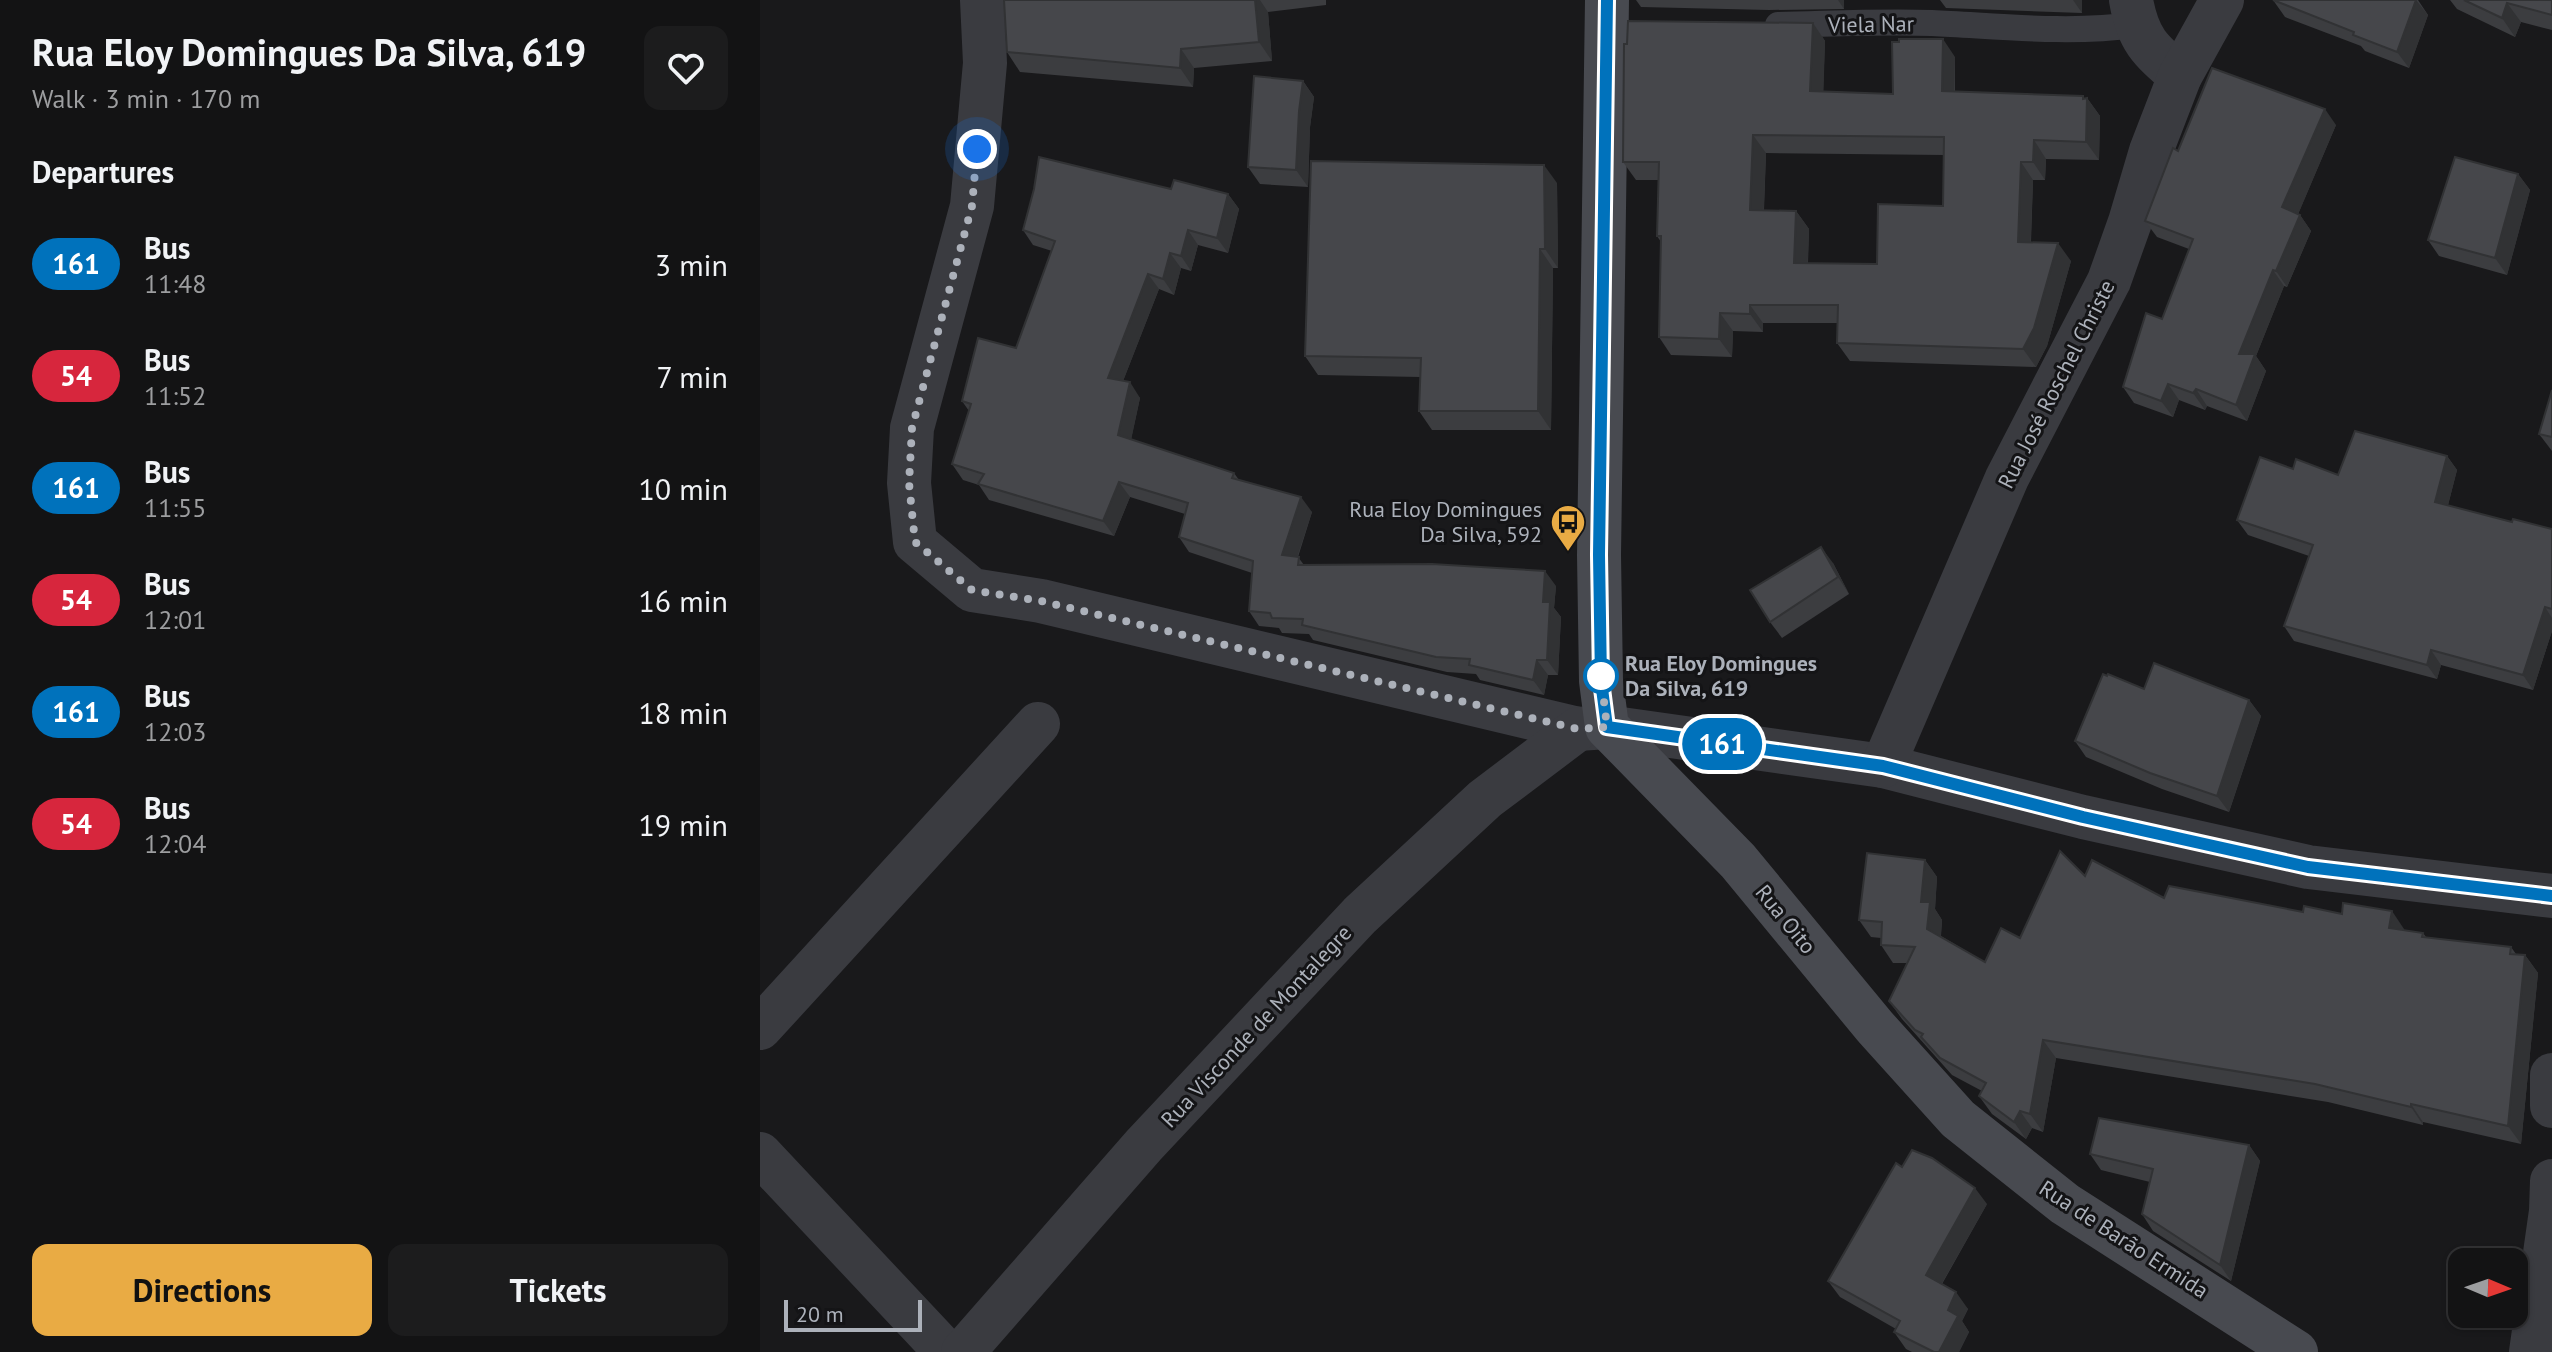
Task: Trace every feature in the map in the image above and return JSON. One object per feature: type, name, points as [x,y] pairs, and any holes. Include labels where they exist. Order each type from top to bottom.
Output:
[{"type":"main road","points":[[1592,728],[1601,681],[1599,555],[1616,15]]},
{"type":"main road","name":"Rua Oito","points":[[1592,728],[1738,861],[1875,1027],[1958,1119]]},
{"type":"main road","name":"Rua de Barão Ermida","points":[[1958,1119],[2065,1204],[2296,1352]]},
{"type":"street","points":[[982,0],[985,63],[972,206],[912,428],[909,483],[915,542],[972,590],[1041,601],[1592,728],[1883,766],[2083,817],[2308,867],[2552,896]]},
{"type":"street","name":"Rua José Roschel Christe","points":[[1883,766],[2007,478],[2109,281],[2151,151],[2180,76],[2222,0]]},
{"type":"street","points":[[2133,13],[2150,48],[2180,76]]},
{"type":"street","points":[[760,1028],[1038,724]]},
{"type":"street","name":"Rua Visconde de Montalegre","points":[[963,1352],[1144,1145],[1360,915],[1485,799],[1592,728]]},
{"type":"street","points":[[2552,1075],[2552,1106]]},
{"type":"street","points":[[760,1154],[946,1352]]},
{"type":"street","points":[[2531,1352],[2551,1211],[2552,1181]]},
{"type":"lane","name":"Viela Nar","points":[[1754,25],[1867,11],[1927,23],[2111,29],[2133,13]]},
{"type":"building","points":[[1004,0],[1255,0],[1259,42],[1181,49],[1180,68],[1007,52]]},
{"type":"building","points":[[2273,0],[2416,0],[2397,52]]},
{"type":"building","points":[[2464,0],[2552,0],[2552,15],[2507,3],[2502,18]]},
{"type":"building","points":[[1628,21],[1813,23],[1810,91],[1893,94],[1892,42],[1899,42],[1899,39],[1943,39],[1942,91],[2087,98],[2086,142],[2034,140],[2033,162],[2021,162],[2018,242],[2058,243],[2034,328],[2023,349],[1837,343],[1838,305],[1750,305],[1750,314],[1720,313],[1719,339],[1659,337],[1659,162],[1623,162],[1624,44],[1627,44]],"holes":[[[1753,135],[1944,137],[1943,206],[1878,204],[1877,264],[1794,263],[1796,211],[1750,210]]]},
{"type":"building","points":[[2212,68],[2325,109],[2282,207],[2300,215],[2276,271],[2273,270],[2239,354],[2255,354],[2236,405],[2196,389],[2193,393],[2168,384],[2161,401],[2123,387],[2146,313],[2162,319],[2193,239],[2145,221],[2173,148],[2178,151]]},
{"type":"building","points":[[1254,76],[1303,81],[1296,170],[1248,167]]},
{"type":"building","points":[[1039,157],[1171,189],[1174,180],[1228,194],[1217,238],[1188,230],[1181,256],[1170,253],[1163,279],[1148,274],[1108,378],[1130,382],[1118,435],[1234,473],[1232,478],[1301,497],[1282,555],[1299,557],[1298,565],[1432,564],[1545,571],[1543,602],[1550,602],[1547,660],[1537,660],[1533,680],[1469,665],[1470,659],[1436,657],[1302,625],[1303,619],[1272,618],[1270,613],[1249,611],[1253,561],[1179,537],[1188,503],[1119,482],[1103,521],[978,484],[984,474],[952,464],[971,404],[962,401],[978,338],[1016,348],[1055,241],[1023,230]]},
{"type":"building","points":[[2455,157],[2518,174],[2495,258],[2428,240]]},
{"type":"building","points":[[1311,161],[1544,165],[1545,249],[1540,249],[1538,411],[1419,411],[1421,358],[1305,356]]},
{"type":"building","points":[[2552,390],[2552,437],[2539,434]]},
{"type":"building","points":[[2355,431],[2447,456],[2435,502],[2552,529],[2552,609],[2545,607],[2523,675],[2431,650],[2427,665],[2284,626],[2313,545],[2237,520],[2260,457],[2293,469],[2296,459],[2338,475]]},
{"type":"building","points":[[1821,547],[1838,577],[1770,622],[1750,590]]},
{"type":"building","points":[[2154,663],[2249,700],[2217,796],[2150,773],[2075,741],[2103,674],[2144,689]]},
{"type":"building","points":[[2060,851],[2085,876],[2092,860],[2164,898],[2169,886],[2303,912],[2304,906],[2342,914],[2343,903],[2392,911],[2389,928],[2423,933],[2422,937],[2511,947],[2510,954],[2525,955],[2508,1126],[2315,1084],[2043,1040],[2030,1114],[2020,1111],[2014,1122],[1979,1096],[1986,1083],[1940,1058],[1921,1037],[1923,1034],[1915,1030],[1889,1001],[1915,947],[1881,945],[1882,922],[1859,920],[1867,853],[1925,860],[1921,902],[1930,902],[1927,929],[1985,962],[2001,928],[2020,938]]},
{"type":"building","points":[[2099,1118],[2249,1145],[2220,1265],[2142,1214],[2153,1169],[2090,1154]]},
{"type":"building","points":[[1912,1150],[1932,1158],[1975,1188],[1926,1275],[1956,1292],[1948,1310],[1958,1316],[1939,1352],[1894,1332],[1900,1321],[1828,1281],[1896,1163],[1902,1167]]},
{"type":"bus line","name":"161","points":[[1607,0],[1599,555],[1601,681],[1607,727],[1883,766],[2083,817],[2308,867],[2552,896]]},
{"type":"place","name":"Rua Eloy Domingues Da Silva, 592","points":[[1568,553]]},
{"type":"place","name":"Rua Eloy Domingues Da Silva, 619","points":[[1601,676]]},
{"type":"route","points":[[977,149],[972,206],[912,428],[909,483],[915,542],[972,590],[1041,601],[1578,729],[1607,727],[1601,676]]}]
